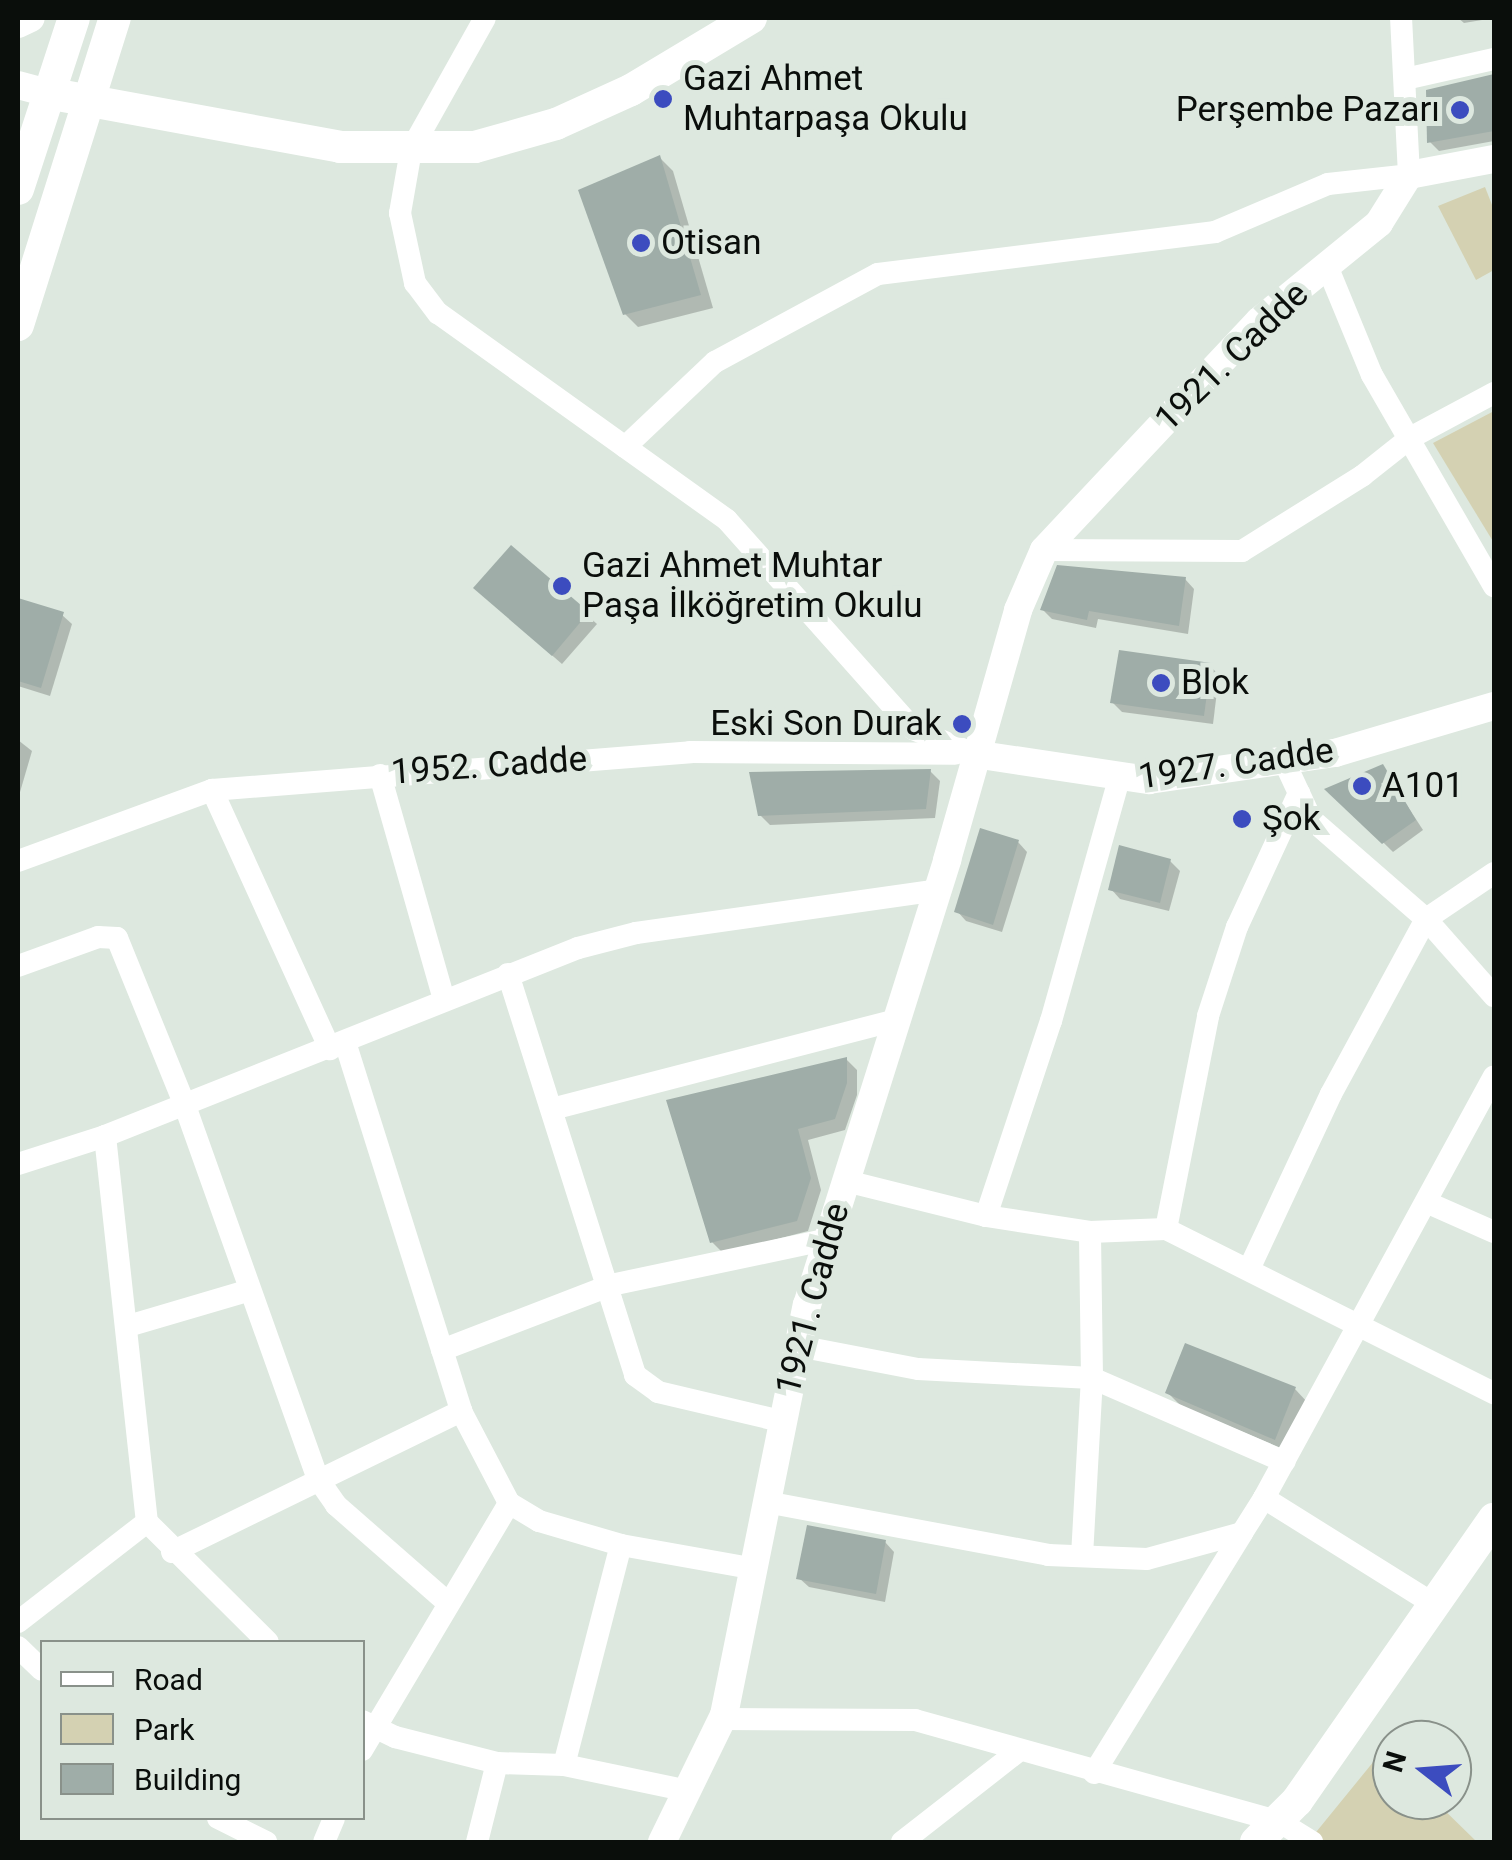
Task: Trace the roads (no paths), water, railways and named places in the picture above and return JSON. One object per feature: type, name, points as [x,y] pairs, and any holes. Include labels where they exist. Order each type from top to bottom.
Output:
[{"type":"main road","points":[[18,189],[32,89],[74,18]]},
{"type":"main road","points":[[18,325],[115,18]]},
{"type":"main road","points":[[32,89],[340,148],[412,150],[475,146],[556,124],[631,90],[751,18]]},
{"type":"main road","points":[[1268,1832],[1438,1606],[1485,1556],[1494,1519]]},
{"type":"street","points":[[18,24],[31,18]]},
{"type":"street","points":[[485,18],[412,150],[400,212],[415,283],[438,313],[727,520],[913,729],[974,754]]},
{"type":"street","points":[[1401,18],[1409,175]]},
{"type":"street","points":[[1404,79],[1494,59]]},
{"type":"street","points":[[625,447],[715,362],[878,274],[1216,232],[1328,184],[1409,175],[1494,159]]},
{"type":"street","name":"1921. Cadde","points":[[662,1842],[722,1719],[756,1569],[781,1421],[825,1240],[938,890],[994,685],[1044,550],[1259,322],[1379,224],[1409,175]]},
{"type":"street","points":[[1328,266],[1372,375],[1494,586]]},
{"type":"street","points":[[1044,550],[1242,551],[1362,476],[1410,438],[1494,393]]},
{"type":"street","name":"1927. Cadde","points":[[974,754],[1118,779],[1285,764],[1494,706]]},
{"type":"street","name":"1952. Cadde","points":[[18,861],[212,790],[690,752],[974,754]]},
{"type":"street","points":[[1285,764],[1312,819],[1426,920],[1494,996]]},
{"type":"street","points":[[380,775],[444,1000]]},
{"type":"street","points":[[986,1216],[1051,1020],[1118,779]]},
{"type":"street","points":[[212,790],[338,1045],[460,1411],[509,1504],[539,1521],[621,1544],[756,1569]]},
{"type":"street","points":[[1166,1230],[1208,1016],[1237,927],[1300,793]]},
{"type":"street","points":[[1250,1267],[1332,1094],[1426,920],[1494,872]]},
{"type":"street","points":[[18,1164],[105,1136],[508,974],[636,933],[938,890]]},
{"type":"street","points":[[18,966],[98,937],[116,938],[184,1104],[318,1479],[336,1505],[448,1603]]},
{"type":"street","points":[[508,974],[611,1284],[636,1375],[658,1392],[781,1421]]},
{"type":"street","points":[[552,1109],[896,1020]]},
{"type":"street","points":[[1094,1773],[1285,1462],[1494,1078]]},
{"type":"street","points":[[105,1136],[147,1522],[172,1552],[266,1640]]},
{"type":"street","points":[[846,1181],[986,1216],[1090,1232],[1166,1230],[1361,1321],[1494,1392]]},
{"type":"street","points":[[1426,1202],[1494,1232]]},
{"type":"street","points":[[1082,1556],[1092,1378],[1090,1232]]},
{"type":"street","points":[[442,1350],[611,1284],[825,1240]]},
{"type":"street","points":[[128,1326],[250,1290]]},
{"type":"street","points":[[798,1346],[918,1369],[1092,1378],[1285,1462]]},
{"type":"street","points":[[172,1552],[460,1411]]},
{"type":"street","points":[[1264,1498],[1438,1606]]},
{"type":"street","points":[[766,1502],[1082,1556],[1148,1559],[1242,1533]]},
{"type":"street","points":[[509,1504],[366,1733],[497,1763],[564,1765],[688,1790]]},
{"type":"street","points":[[18,1622],[147,1522]]},
{"type":"street","points":[[564,1765],[621,1544]]},
{"type":"street","points":[[18,1647],[40,1668]]},
{"type":"street","points":[[722,1719],[880,1715],[1094,1773],[1268,1832],[1312,1842]]},
{"type":"street","points":[[902,1842],[1017,1752]]},
{"type":"street","points":[[477,1842],[497,1763]]},
{"type":"street","points":[[222,1820],[266,1842]]},
{"type":"place","name":"Gazi Ahmet Muhtarpaşa Okulu","points":[[663,99]]},
{"type":"place","name":"Perşembe Pazarı","points":[[1460,110]]},
{"type":"place","name":"Otisan","points":[[641,243]]},
{"type":"place","name":"Gazi Ahmet Muhtar Paşa İlköğretim Okulu","points":[[562,586]]},
{"type":"place","name":"Blok","points":[[1161,683]]},
{"type":"place","name":"Eski Son Durak","points":[[962,724]]},
{"type":"place","name":"A101","points":[[1362,786]]},
{"type":"place","name":"Şok","points":[[1242,819]]}]
